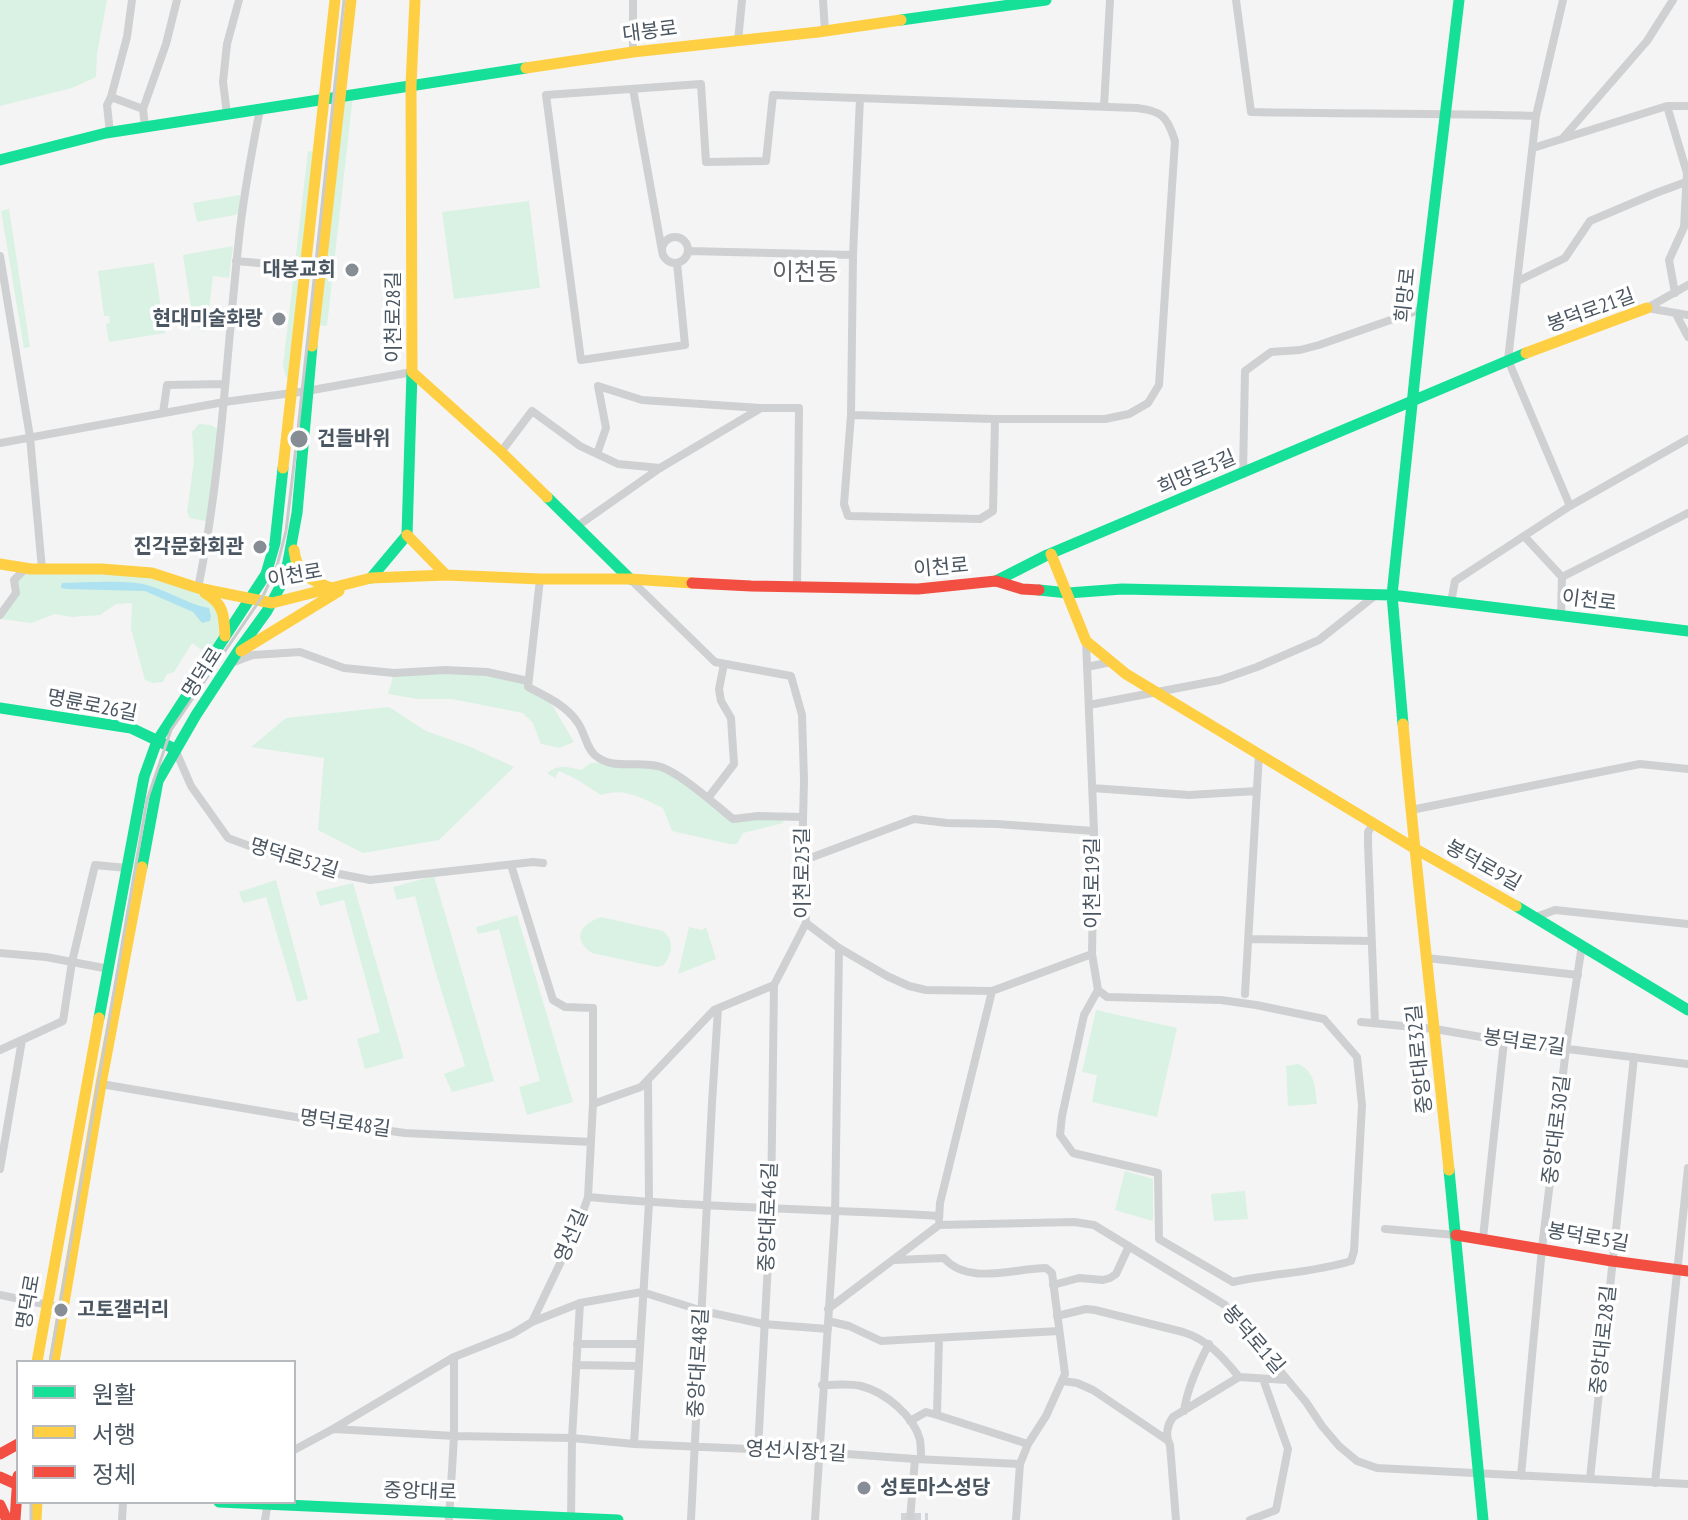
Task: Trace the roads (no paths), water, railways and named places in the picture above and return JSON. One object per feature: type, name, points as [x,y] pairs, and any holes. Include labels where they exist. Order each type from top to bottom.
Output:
[{"type":"street","points":[[110,133],[107,105],[127,37],[132,0]]},
{"type":"street","points":[[145,127],[143,109],[166,44],[177,0]]},
{"type":"street","points":[[227,114],[223,82],[227,44],[239,0]]},
{"type":"street","name":"명덕로","points":[[37,1360],[141,790],[157,741],[266,574],[275,543],[335,0]]},
{"type":"street","name":"명덕로","points":[[54,1360],[101,1084],[158,781],[175,749],[272,603],[280,587],[294,538],[307,391],[351,0]]},
{"type":"street","name":"이천로28길","points":[[415,0],[411,85],[412,372],[501,452],[630,579]]},
{"type":"street","points":[[633,0],[633,52]]},
{"type":"street","points":[[738,41],[742,0]]},
{"type":"street","points":[[823,0],[825,31]]},
{"type":"street","name":"대봉로","points":[[0,160],[110,133],[411,85],[633,52],[825,31],[1046,0]]},
{"type":"street","points":[[1104,107],[1110,0]]},
{"type":"street","points":[[1236,0],[1251,112],[1536,116]]},
{"type":"street","name":"희망로","points":[[1392,595],[1459,0]]},
{"type":"street","points":[[1563,0],[1536,116],[1508,360],[1570,506]]},
{"type":"street","points":[[1562,139],[1647,41],[1673,0]]},
{"type":"street","points":[[677,263],[685,345],[581,360],[546,95],[701,84],[706,162],[766,161],[773,95],[1104,107],[1156,111],[1170,125],[1175,141],[1159,385],[1148,403],[1129,414],[1105,419],[851,415]]},
{"type":"street","points":[[633,89],[662,251],[666,259],[673,263],[684,259],[688,251],[686,243],[675,238],[668,240],[662,251]]},
{"type":"street","points":[[111,97],[143,109]]},
{"type":"street","points":[[860,98],[853,255],[851,415],[844,504],[848,516],[980,519],[993,511],[995,419]]},
{"type":"street","points":[[1533,148],[1667,106],[1688,106]]},
{"type":"street","points":[[1667,106],[1687,173],[1684,227],[1669,260],[1675,293]]},
{"type":"street","points":[[225,636],[224,617],[217,600],[198,588],[209,534],[238,241],[260,109]]},
{"type":"street","points":[[1518,281],[1565,258],[1590,221],[1686,182]]},
{"type":"street","points":[[688,251],[853,255]]},
{"type":"street","points":[[0,256],[30,437],[42,569]]},
{"type":"street","points":[[236,261],[305,267]]},
{"type":"street","points":[[1647,308],[1688,285]]},
{"type":"street","name":"봉덕로21길","points":[[1414,400],[1508,360],[1647,308],[1688,315]]},
{"type":"street","points":[[1243,474],[1245,371],[1271,352],[1319,345],[1422,309]]},
{"type":"street","points":[[1676,314],[1688,337]]},
{"type":"street","points":[[0,443],[412,372],[407,535],[371,578]]},
{"type":"street","points":[[163,413],[167,385],[225,384]]},
{"type":"street","points":[[597,454],[606,428],[598,386],[642,400],[799,408],[797,588]]},
{"type":"street","name":"희망로3길","points":[[996,581],[1051,554],[1414,400]]},
{"type":"street","points":[[576,527],[660,468],[761,408]]},
{"type":"street","points":[[501,452],[532,411],[580,446],[618,464],[660,468]]},
{"type":"street","points":[[1451,602],[1455,581],[1570,506],[1688,439]]},
{"type":"street","points":[[1562,577],[1688,513]]},
{"type":"street","points":[[407,535],[446,575]]},
{"type":"street","points":[[1524,536],[1562,577],[1561,616]]},
{"type":"street","points":[[294,538],[295,563],[308,579],[331,589]]},
{"type":"street","name":"봉덕로9길","points":[[1051,554],[1086,641],[1111,662],[1155,693],[1688,1010]]},
{"type":"street","name":"이천로","points":[[0,564],[42,569],[152,573],[198,588],[272,603],[371,578],[446,575],[630,579],[797,588],[918,589],[996,581],[1022,589],[1068,593],[1122,589],[1392,595],[1688,631]]},
{"type":"street","points":[[0,615],[16,593],[14,580],[26,568]]},
{"type":"street","points":[[540,579],[528,687],[571,713],[580,725],[593,755],[608,762],[659,766],[708,798],[733,819],[803,817]]},
{"type":"street","points":[[630,579],[715,662],[724,664],[719,689],[721,701],[731,718],[734,764],[708,798]]},
{"type":"street","points":[[234,658],[352,582]]},
{"type":"street","points":[[1089,705],[1220,680],[1257,667],[1319,640],[1377,594]]},
{"type":"street","name":"중앙대로32길","points":[[1392,595],[1414,848],[1435,1029],[1483,1520]]},
{"type":"street","name":"이천로19길","points":[[806,923],[839,948],[887,976],[926,990],[992,991],[1092,954],[1094,831],[1086,641]]},
{"type":"street","points":[[234,658],[300,652],[344,668],[394,673],[445,670],[487,672],[528,681]]},
{"type":"street","points":[[1087,667],[1111,662]]},
{"type":"street","name":"이천로25길","points":[[724,664],[791,676],[802,715],[802,861],[806,923],[774,985]]},
{"type":"street","name":"명륜로26길","points":[[0,708],[131,728],[175,749]]},
{"type":"street","name":"명덕로52길","points":[[175,749],[191,786],[228,838],[309,868],[370,880],[543,863]]},
{"type":"street","points":[[1245,994],[1259,754]]},
{"type":"street","points":[[1411,810],[1640,764],[1688,769]]},
{"type":"street","points":[[1092,788],[1189,795],[1257,791]]},
{"type":"street","points":[[802,861],[914,819],[1094,831]]},
{"type":"street","points":[[1374,823],[1368,832],[1368,844],[1375,1023]]},
{"type":"street","points":[[0,1050],[63,1021],[72,962],[95,865],[127,868]]},
{"type":"street","name":"영선길","points":[[511,865],[553,1000],[565,1007],[593,1008],[593,1104],[588,1197],[578,1226],[532,1322]]},
{"type":"street","points":[[1536,917],[1555,910],[1688,924]]},
{"type":"street","points":[[1249,939],[1372,941]]},
{"type":"street","name":"중앙대로30길","points":[[1521,1476],[1542,1248],[1582,945]]},
{"type":"street","points":[[815,1520],[835,1210],[839,948]]},
{"type":"street","points":[[0,953],[46,957],[109,969]]},
{"type":"street","points":[[1092,954],[1098,990],[1084,1015],[1060,1135],[1073,1153],[1158,1173],[1159,1239],[1233,1282],[1326,1269],[1351,1261],[1362,1105],[1357,1057],[1324,1019],[1221,1000],[1107,997],[1098,990]]},
{"type":"street","points":[[1427,958],[1578,975]]},
{"type":"street","points":[[593,1104],[641,1087],[714,1010],[774,985]]},
{"type":"street","name":"중앙대로46길","points":[[758,1449],[771,1207],[774,985]]},
{"type":"street","points":[[828,1309],[893,1260],[939,1220],[940,1203],[992,991]]},
{"type":"street","name":"중앙대로48길","points":[[691,1520],[718,1009]]},
{"type":"street","name":"봉덕로7길","points":[[1361,1022],[1435,1029],[1504,1041],[1688,1064]]},
{"type":"street","points":[[0,1169],[22,1040]]},
{"type":"street","points":[[1483,1238],[1504,1041]]},
{"type":"street","name":"중앙대로28길","points":[[1590,1479],[1634,1057]]},
{"type":"street","points":[[634,1444],[649,1203],[648,1081]]},
{"type":"street","name":"명덕로48길","points":[[101,1084],[405,1133],[591,1142]]},
{"type":"street","points":[[1655,1483],[1682,1270],[1688,1168]]},
{"type":"street","points":[[588,1197],[706,1207],[771,1207]]},
{"type":"street","name":"봉덕로1길","points":[[771,1207],[939,1220],[1094,1225],[1225,1305],[1306,1402],[1322,1426],[1357,1461],[1377,1468],[1688,1484]]},
{"type":"street","name":"봉덕로5길","points":[[1385,1229],[1483,1238],[1682,1270]]},
{"type":"street","points":[[1053,1285],[1079,1278],[1110,1278],[1116,1274],[1129,1246]]},
{"type":"street","points":[[893,1260],[944,1258],[951,1266],[975,1273],[1032,1268],[1046,1268],[1052,1273],[1065,1374],[1020,1464],[1016,1520]]},
{"type":"street","points":[[296,1449],[454,1357],[580,1303],[642,1292],[703,1311],[763,1324],[849,1326],[881,1341],[1059,1331]]},
{"type":"street","points":[[0,1295],[63,1308]]},
{"type":"street","points":[[571,1518],[580,1303]]},
{"type":"street","points":[[1057,1316],[1095,1310],[1197,1336],[1209,1344],[1239,1377]]},
{"type":"street","points":[[937,1415],[939,1338]]},
{"type":"street","points":[[577,1344],[639,1344]]},
{"type":"street","points":[[1184,1411],[1194,1375],[1209,1344]]},
{"type":"street","points":[[449,1516],[454,1436],[454,1357]]},
{"type":"street","points":[[576,1365],[638,1366]]},
{"type":"street","points":[[1167,1440],[1168,1423],[1173,1417],[1239,1377],[1287,1380]]},
{"type":"street","points":[[1250,1520],[1276,1510],[1288,1449],[1263,1379]]},
{"type":"street","points":[[1063,1381],[1093,1390],[1167,1440],[1170,1445],[1176,1520]]},
{"type":"street","points":[[822,1385],[863,1386],[907,1415],[920,1441],[910,1520]]},
{"type":"street","points":[[910,1421],[926,1412],[1028,1444]]},
{"type":"street","name":"영선시장1길","points":[[333,1429],[454,1436],[572,1438],[1020,1464]]},
{"type":"street","name":"중앙대로","points":[[282,1504],[449,1516],[618,1520]]},
{"type":"street","points":[[0,1505],[7,1520]]},
{"type":"water","points":[[119,582],[150,586],[209,608],[210,621],[202,623],[193,612],[145,591],[67,589],[61,588],[62,583]]},
{"type":"tunnel","points":[[901,1517],[928,1517]]},
{"type":"railway","points":[[50,1360],[147,800],[171,730],[264,594],[277,566],[286,531],[344,0]]},
{"type":"railway","points":[[31,1504],[31,1520]]},
{"type":"place","name":"대봉교회","points":[[352,270]]},
{"type":"place","name":"현대미술화랑","points":[[279,319]]},
{"type":"place","name":"건들바위","points":[[299,439]]},
{"type":"place","name":"진각문화회관","points":[[260,547]]},
{"type":"place","name":"고토갤러리","points":[[61,1310]]},
{"type":"place","name":"성토마스성당","points":[[864,1488]]},
{"type":"district","name":"이천동","points":[[805,273]]}]
